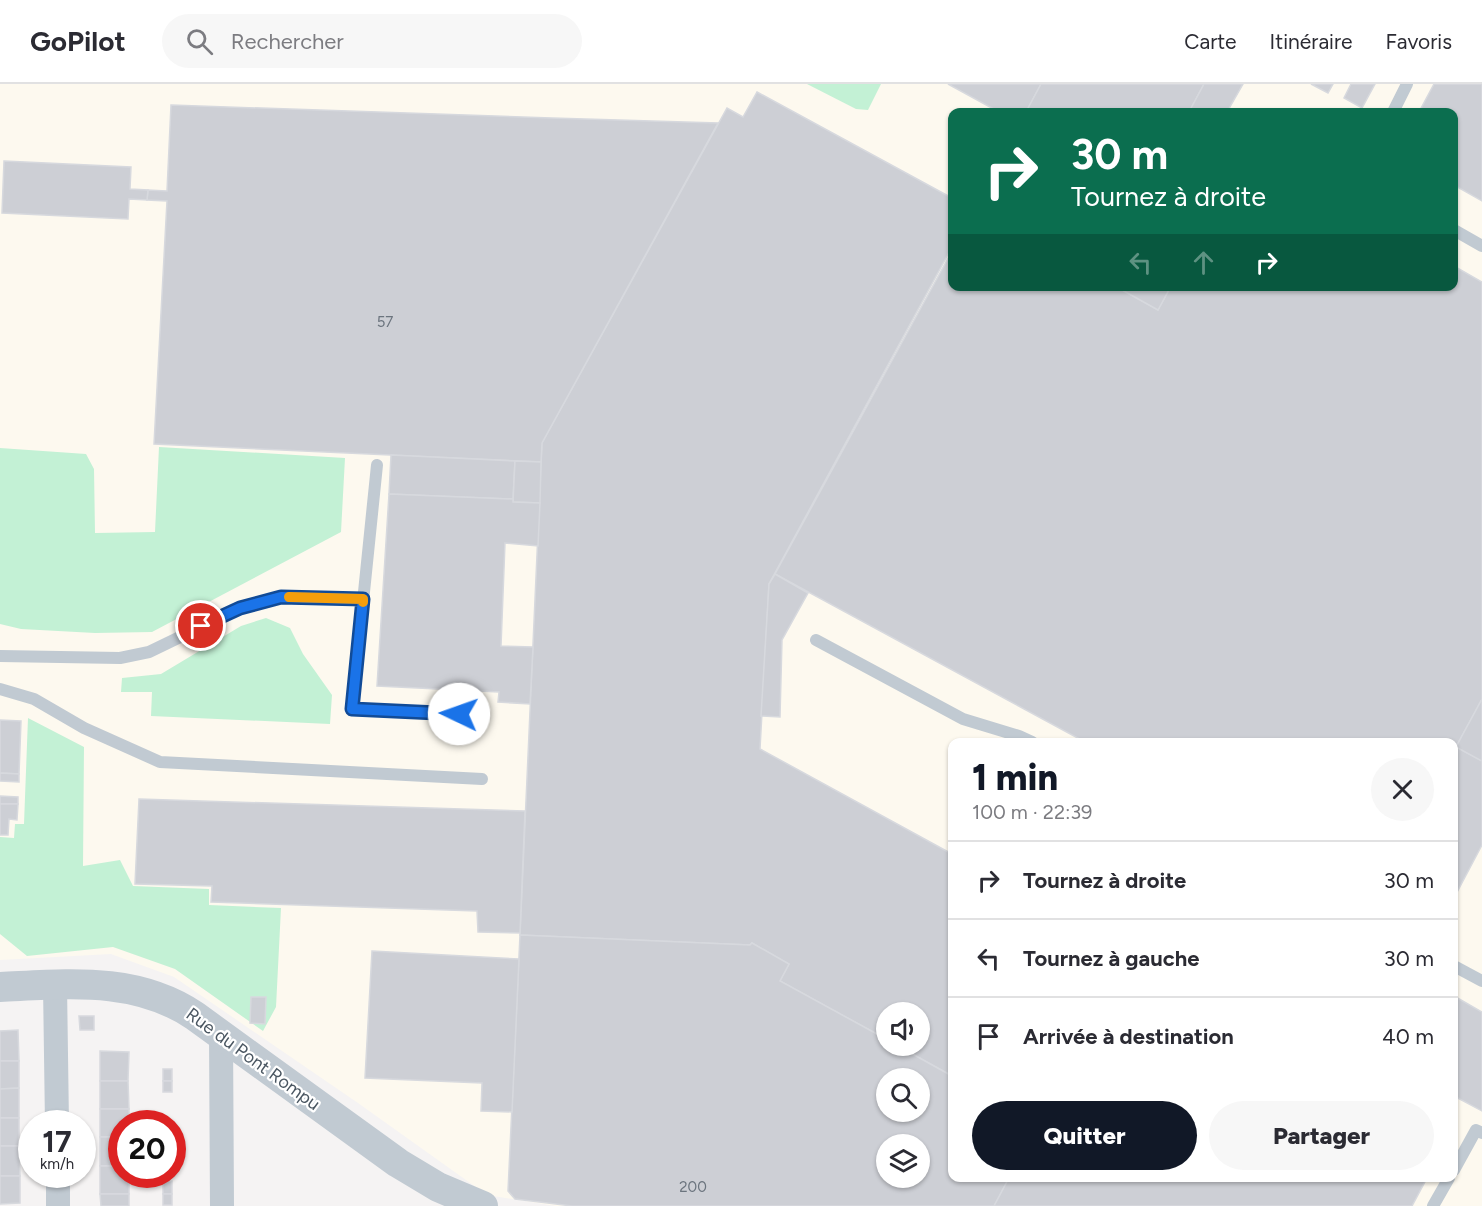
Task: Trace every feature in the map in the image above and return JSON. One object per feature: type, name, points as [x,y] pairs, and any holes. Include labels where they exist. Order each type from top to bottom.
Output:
[{"type":"street","name":"Rue du Pont Rompu","points":[[0,987],[100,984],[150,993],[184,1009],[221,1034],[449,1199],[483,1206]]},
{"type":"street","points":[[55,985],[57,1110]]},
{"type":"street","points":[[221,1034],[222,1206]]},
{"type":"street","points":[[58,1188],[58,1206]]},
{"type":"lane","points":[[1395,108],[1407,84]]},
{"type":"lane","points":[[1458,232],[1482,246]]},
{"type":"lane","points":[[377,465],[352,709],[459,714]]},
{"type":"lane","points":[[0,656],[120,658],[149,652],[240,608],[281,597],[363,599]]},
{"type":"lane","points":[[816,640],[963,719],[1023,738]]},
{"type":"lane","points":[[0,689],[34,699],[84,728],[160,762],[482,778]]},
{"type":"lane","points":[[1458,968],[1482,981]]},
{"type":"lane","points":[[1458,1163],[1476,1130],[1482,1133]]},
{"type":"lane","points":[[1433,1206],[1447,1182]]},
{"type":"shaded area","points":[[0,84],[1482,84],[1482,1206],[556,1206],[487,1195],[174,977],[111,954],[0,960]]},
{"type":"green space","points":[[807,84],[881,84],[868,110],[856,109]]},
{"type":"green space","points":[[159,447],[345,458],[341,532],[152,632],[95,633],[21,629],[0,624],[0,448],[86,454],[94,469],[95,533],[155,532]]},
{"type":"green space","points":[[266,618],[290,628],[303,654],[332,695],[330,724],[151,716],[152,692],[121,692],[122,678],[161,674],[241,626]]},
{"type":"green space","points":[[28,718],[84,747],[83,866],[120,860],[133,886],[209,889],[209,905],[281,908],[276,1007],[263,1031],[175,969],[113,947],[27,956],[0,934],[0,837],[14,838],[15,824],[24,824]]},
{"type":"building","points":[[948,84],[1041,84],[1028,108],[992,108]]},
{"type":"building","points":[[1041,84],[1204,84],[1191,108],[1028,108]]},
{"type":"building","points":[[1204,84],[1243,84],[1229,108],[1191,108]]},
{"type":"building","points":[[1311,84],[1333,84],[1328,93]]},
{"type":"building","points":[[1351,84],[1375,84],[1362,108],[1344,98]]},
{"type":"building","points":[[1434,84],[1482,84],[1482,201],[1458,187],[1458,108],[1421,108]]},
{"type":"building","points":[[757,92],[948,196],[948,254],[769,584],[760,749],[948,852],[948,1074],[916,1056],[930,1056],[930,1002],[876,1002],[876,1034],[780,981],[789,964],[752,943],[750,945],[520,935],[542,443],[727,108],[743,117]]},
{"type":"building","points":[[171,105],[718,123],[542,443],[541,462],[154,444],[167,201],[147,200],[148,190],[167,191]]},
{"type":"building","points":[[4,161],[131,167],[130,189],[148,190],[147,200],[129,199],[128,219],[2,213]]},
{"type":"building","points":[[948,258],[948,291],[1124,291],[1158,310],[1168,291],[1458,291],[1458,268],[1482,282],[1482,699],[1458,743],[1458,738],[1078,738],[775,574]]},
{"type":"building","points":[[1124,291],[1168,291],[1158,310]]},
{"type":"building","points":[[391,455],[515,461],[513,499],[389,494]]},
{"type":"building","points":[[515,461],[541,462],[540,503],[513,502]]},
{"type":"building","points":[[389,494],[513,499],[513,502],[540,503],[538,546],[505,543],[501,646],[533,647],[530,704],[498,702],[499,692],[377,686]]},
{"type":"building","points":[[775,574],[808,593],[782,640],[780,717],[761,716],[769,584]]},
{"type":"building","points":[[1482,699],[1482,761],[1458,748],[1458,743]]},
{"type":"building","points":[[0,720],[21,721],[19,774],[0,773]]},
{"type":"building","points":[[1458,748],[1482,761],[1482,845],[1458,890]]},
{"type":"building","points":[[0,773],[19,774],[19,782],[0,781]]},
{"type":"building","points":[[0,796],[18,797],[18,804],[0,804]]},
{"type":"building","points":[[139,799],[525,811],[520,933],[478,932],[477,911],[211,902],[212,886],[135,884]]},
{"type":"building","points":[[0,804],[18,804],[17,820],[9,819],[8,835],[0,835]]},
{"type":"building","points":[[520,935],[750,945],[752,943],[789,964],[780,981],[876,1034],[876,1056],[916,1056],[948,1074],[948,1182],[1007,1182],[994,1206],[572,1206],[515,1199],[508,1191]]},
{"type":"building","points":[[372,951],[519,959],[512,1112],[481,1111],[482,1083],[365,1078]]},
{"type":"building","points":[[251,997],[266,997],[265,1024],[250,1023]]},
{"type":"building","points":[[1458,998],[1482,1012],[1482,1111],[1458,1098]]},
{"type":"building","points":[[79,1016],[94,1016],[94,1030],[80,1030]]},
{"type":"building","points":[[18,1030],[19,1061],[0,1061],[0,1031]]},
{"type":"building","points":[[100,1051],[129,1052],[128,1081],[100,1081]]},
{"type":"building","points":[[0,1061],[19,1061],[19,1088],[0,1089]]},
{"type":"building","points":[[163,1069],[172,1069],[172,1081],[163,1081]]},
{"type":"building","points":[[100,1081],[128,1081],[129,1109],[100,1109]]},
{"type":"building","points":[[163,1081],[172,1081],[172,1092],[163,1092]]},
{"type":"building","points":[[19,1088],[18,1118],[0,1118],[0,1089]]},
{"type":"building","points":[[100,1109],[129,1109],[108,1110],[108,1137],[100,1137]]},
{"type":"building","points":[[0,1118],[18,1118],[18,1146],[0,1146]]},
{"type":"building","points":[[100,1137],[108,1137],[108,1166],[100,1166]]},
{"type":"building","points":[[0,1146],[18,1146],[18,1176],[0,1176]]},
{"type":"building","points":[[100,1166],[108,1166],[108,1188],[129,1188],[129,1194],[100,1194]]},
{"type":"building","points":[[0,1176],[18,1176],[20,1203],[0,1204]]},
{"type":"building","points":[[1007,1182],[1425,1182],[1412,1206],[994,1206]]},
{"type":"building","points":[[163,1188],[172,1188],[172,1194],[163,1194]]},
{"type":"building","points":[[100,1194],[129,1194],[129,1206],[101,1206]]},
{"type":"building","points":[[163,1194],[172,1194],[172,1205],[163,1205]]},
{"type":"slow traffic","points":[[289,597],[363,599],[363,602]]},
{"type":"route","points":[[201,626],[240,608],[281,597],[363,599],[352,709],[459,714]]}]
